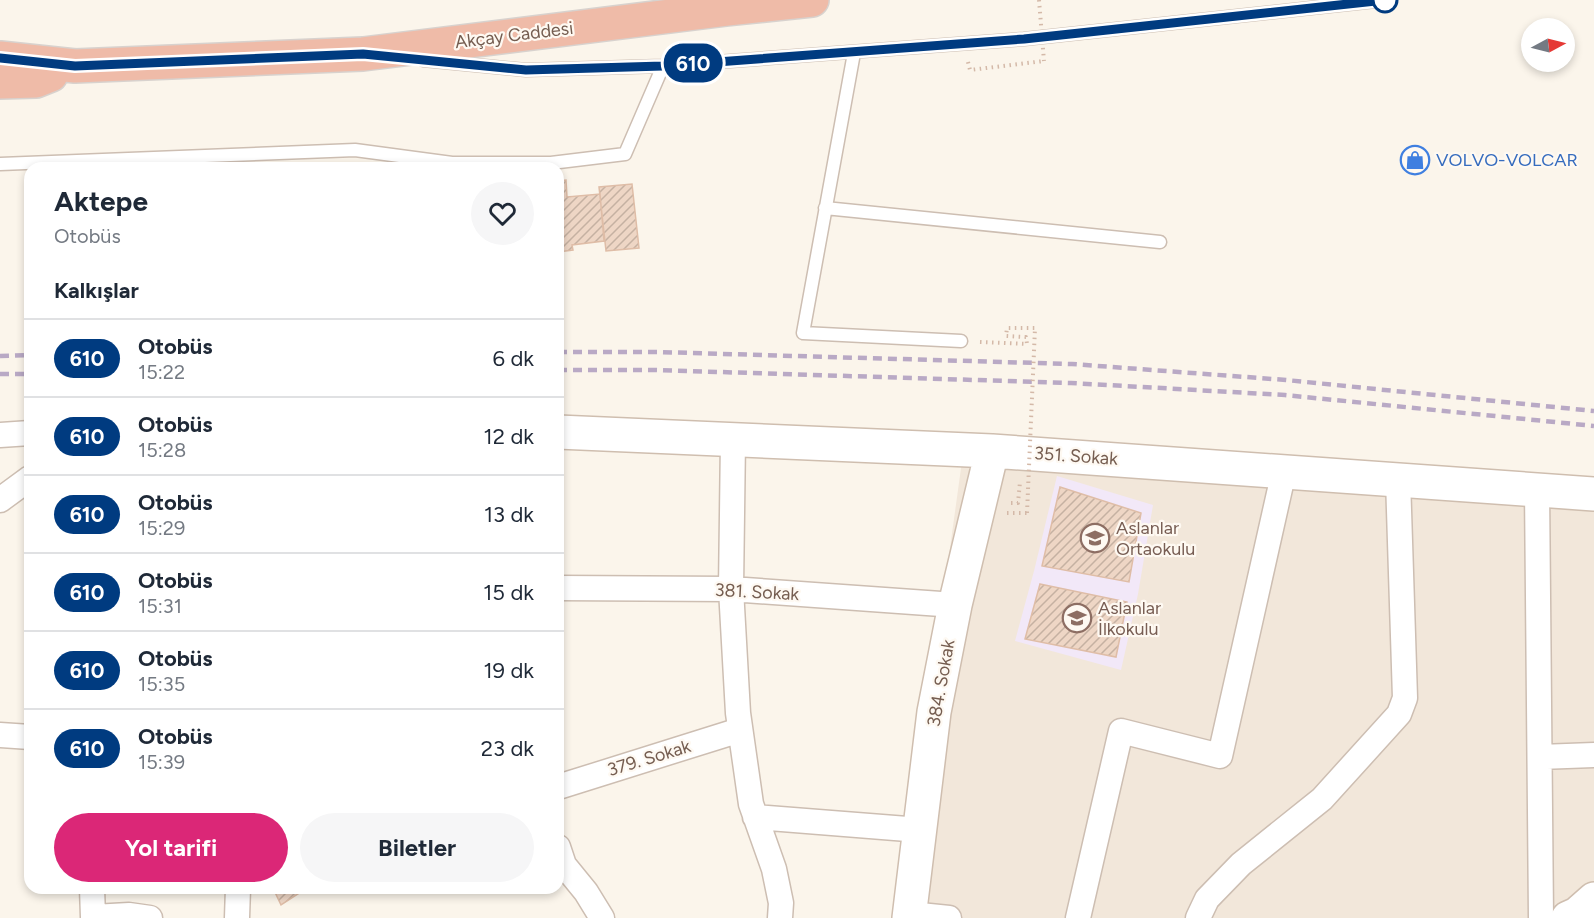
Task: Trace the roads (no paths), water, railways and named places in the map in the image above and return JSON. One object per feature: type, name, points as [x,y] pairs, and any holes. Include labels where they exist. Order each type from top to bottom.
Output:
[{"type":"highway","name":"Akçay Caddesi","points":[[0,58],[75,66],[363,54],[812,0]]},
{"type":"highway","points":[[0,82],[36,81],[75,66]]},
{"type":"street","name":"351. Sokak","points":[[564,432],[992,451],[1594,494]]},
{"type":"street","points":[[0,435],[24,433]]},
{"type":"street","points":[[733,439],[731,589],[740,730],[750,804],[774,869],[781,903],[780,918]]},
{"type":"street","name":"384. Sokak","points":[[909,916],[934,712],[955,605],[992,451]]},
{"type":"street","points":[[1078,918],[1121,731],[1220,756],[1284,471]]},
{"type":"street","points":[[1198,918],[1207,899],[1240,864],[1322,799],[1399,714],[1405,698],[1398,479]]},
{"type":"street","points":[[0,500],[24,482]]},
{"type":"street","points":[[1537,489],[1541,918]]},
{"type":"street","name":"381. Sokak","points":[[564,588],[731,589],[955,605]]},
{"type":"street","name":"379. Sokak","points":[[564,785],[740,730]]},
{"type":"street","points":[[0,735],[24,737]]},
{"type":"street","points":[[1539,757],[1594,755]]},
{"type":"street","points":[[755,817],[920,830]]},
{"type":"street","points":[[564,865],[586,892],[602,918]]},
{"type":"street","points":[[92,894],[93,917],[129,915],[150,918]]},
{"type":"street","points":[[237,918],[238,894]]},
{"type":"street","points":[[1568,918],[1577,914],[1594,899]]},
{"type":"street","points":[[909,916],[949,918]]},
{"type":"lane","points":[[363,54],[526,70],[663,66],[1024,39],[1385,0]]},
{"type":"lane","points":[[854,53],[803,333],[961,341]]},
{"type":"lane","points":[[559,162],[625,154],[663,66]]},
{"type":"lane","points":[[51,162],[355,150],[445,162]]},
{"type":"lane","points":[[0,164],[24,163]]},
{"type":"lane","points":[[825,208],[1160,242]]},
{"type":"railway","points":[[564,352],[657,352],[1072,364],[1286,380],[1594,411]]},
{"type":"railway","points":[[0,356],[24,355]]},
{"type":"railway","points":[[564,370],[656,370],[1071,383],[1285,395],[1594,426]]},
{"type":"railway","points":[[0,374],[24,374]]},
{"type":"place","name":"VOLVO-VOLCAR","points":[[1415,160]]},
{"type":"place","name":"Aslanlar Ortaokulu","points":[[1095,538]]},
{"type":"place","name":"Aslanlar İlkokulu","points":[[1077,618]]}]
